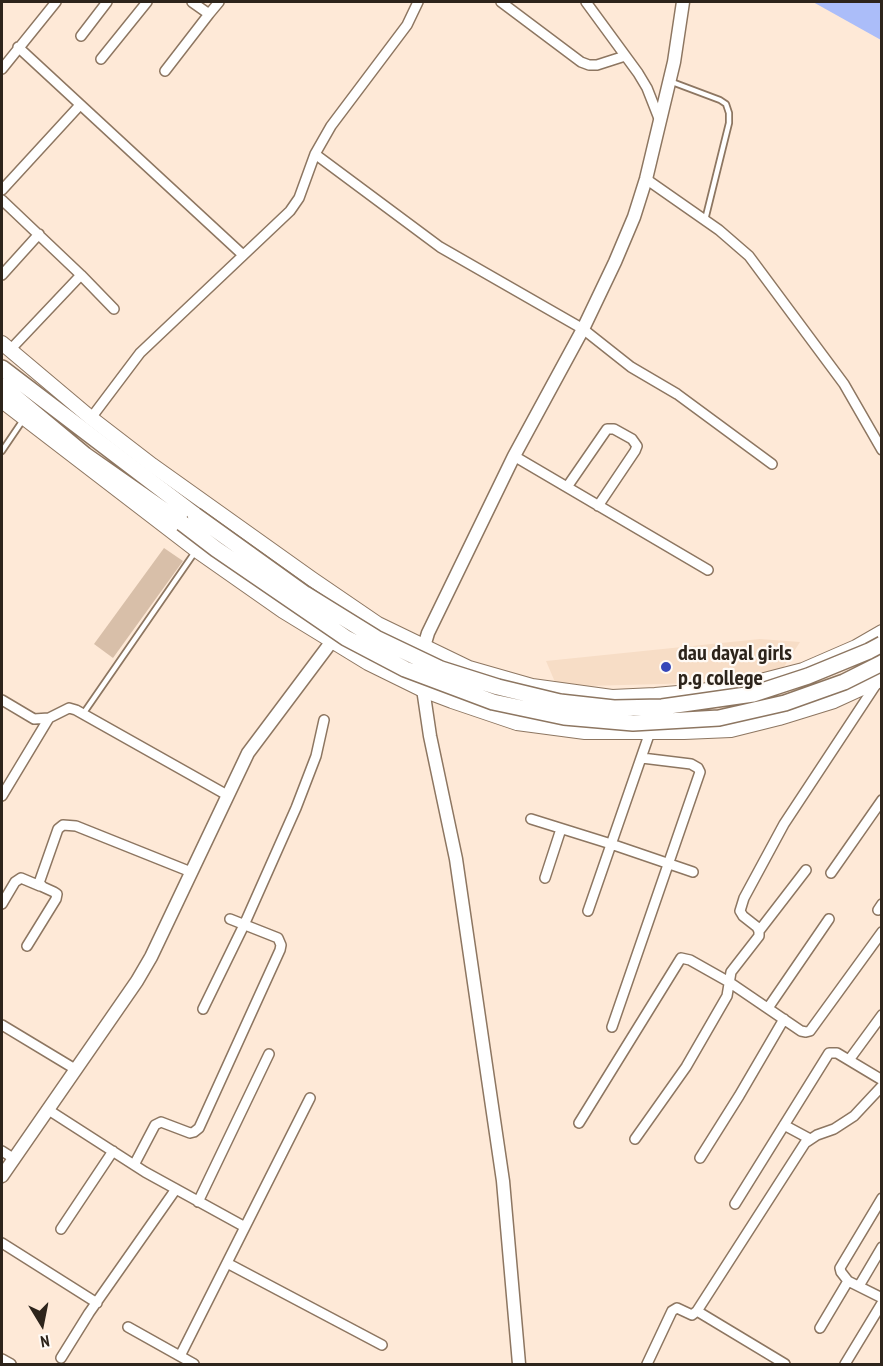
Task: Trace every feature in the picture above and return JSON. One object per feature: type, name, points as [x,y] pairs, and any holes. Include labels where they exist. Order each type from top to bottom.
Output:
[{"type":"main road","points":[[6,347],[152,465],[312,579],[378,624],[469,668],[532,686],[612,697],[701,691],[749,684],[803,670],[856,647],[882,632]]},
{"type":"main road","points":[[2,368],[195,515],[305,594],[376,638],[441,669],[498,687],[560,702],[614,708],[662,707],[753,694],[808,676],[882,644]]},
{"type":"main road","points":[[2,386],[85,455],[346,638],[405,669],[493,702],[564,717],[633,723],[718,718],[785,703],[844,682],[882,663]]},
{"type":"main road","points":[[2,401],[196,550],[332,642],[423,690],[517,723],[585,732],[731,730],[834,701],[880,680]]},
{"type":"street","points":[[2,69],[56,2]]},
{"type":"street","points":[[81,36],[107,2]]},
{"type":"street","points":[[101,59],[147,2]]},
{"type":"street","points":[[192,2],[209,14]]},
{"type":"street","points":[[165,71],[219,2]]},
{"type":"street","points":[[91,418],[140,352],[290,211],[299,198],[315,154],[331,126],[407,25],[418,2]]},
{"type":"street","points":[[501,2],[581,62],[597,65],[625,56]]},
{"type":"street","points":[[586,2],[647,88],[660,122]]},
{"type":"street","points":[[519,1365],[503,1181],[456,859],[430,736],[420,660],[423,647],[514,456],[583,329],[634,217],[660,122],[683,2]]},
{"type":"street","points":[[18,47],[243,255]]},
{"type":"street","points":[[2,190],[80,105]]},
{"type":"street","points":[[315,154],[440,247],[583,329],[631,367],[662,384],[700,410],[772,464]]},
{"type":"street","points":[[646,179],[736,244],[748,256],[844,384],[882,450]]},
{"type":"street","points":[[2,200],[114,309]]},
{"type":"street","points":[[2,275],[39,234]]},
{"type":"street","points":[[6,347],[81,275]]},
{"type":"street","points":[[567,487],[607,429],[614,429],[632,439],[637,446],[635,451],[598,506]]},
{"type":"street","points":[[514,456],[708,570]]},
{"type":"street","points":[[2,1176],[141,975],[241,766],[257,738],[332,642]]},
{"type":"street","points":[[759,931],[743,916],[740,910],[741,904],[784,824],[880,680]]},
{"type":"street","points":[[2,700],[34,719],[49,718],[69,708],[227,795]]},
{"type":"street","points":[[2,796],[49,718]]},
{"type":"street","points":[[203,1009],[244,925],[296,808],[316,756],[324,720]]},
{"type":"street","points":[[588,911],[650,732]]},
{"type":"street","points":[[612,1027],[700,772],[691,764],[642,758]]},
{"type":"street","points":[[831,873],[882,800]]},
{"type":"street","points":[[531,819],[693,872]]},
{"type":"street","points":[[40,886],[40,879],[58,829],[70,824],[191,872]]},
{"type":"street","points":[[544,878],[561,829]]},
{"type":"street","points":[[635,1139],[686,1067],[727,996],[731,972],[806,870]]},
{"type":"street","points":[[2,904],[15,882],[21,878],[54,892],[57,897],[27,946]]},
{"type":"street","points":[[134,1165],[155,1125],[161,1122],[190,1133],[194,1132],[203,1121],[281,945],[278,938],[230,919]]},
{"type":"street","points":[[768,1008],[829,919]]},
{"type":"street","points":[[579,1123],[681,958],[690,960],[729,982],[801,1031],[810,1031],[882,932]]},
{"type":"street","points":[[849,1060],[882,1015]]},
{"type":"street","points":[[700,1158],[784,1019]]},
{"type":"street","points":[[2,1025],[75,1069]]},
{"type":"street","points":[[735,1204],[829,1053],[837,1053],[882,1080]]},
{"type":"street","points":[[198,1202],[269,1054]]},
{"type":"street","points":[[646,1365],[675,1309],[689,1314],[697,1311],[806,1143],[854,1116],[882,1086]]},
{"type":"street","points":[[180,1356],[310,1098]]},
{"type":"street","points":[[47,1109],[134,1165],[245,1227]]},
{"type":"street","points":[[784,1125],[810,1139]]},
{"type":"street","points":[[2,1151],[13,1158]]},
{"type":"street","points":[[61,1229],[113,1151]]},
{"type":"street","points":[[61,1358],[176,1190]]},
{"type":"street","points":[[882,1198],[842,1262],[841,1272],[848,1281],[882,1298]]},
{"type":"street","points":[[2,1243],[97,1303]]},
{"type":"street","points":[[858,1286],[882,1247]]},
{"type":"street","points":[[227,1263],[382,1345]]},
{"type":"street","points":[[820,1328],[848,1281]]},
{"type":"street","points":[[845,1365],[882,1304]]},
{"type":"street","points":[[697,1311],[785,1365]]},
{"type":"street","points":[[128,1327],[194,1365]]},
{"type":"street","points":[[2,1359],[11,1365]]},
{"type":"lane","points":[[669,81],[720,100],[726,104],[729,113],[729,123],[704,220]]},
{"type":"lane","points":[[2,451],[25,418]]},
{"type":"lane","points":[[83,714],[196,550]]},
{"type":"shaded area","points":[[813,2],[881,2],[881,40]]},
{"type":"shaded area","name":"dau dayal girls p.g college","points":[[760,639],[800,642],[780,673],[698,683],[586,686],[574,706],[558,689],[546,661]]},
{"type":"building","points":[[164,548],[183,561],[113,658],[94,644]]},
{"type":"place","name":"dau dayal girls p.g college","points":[[666,667]]}]
